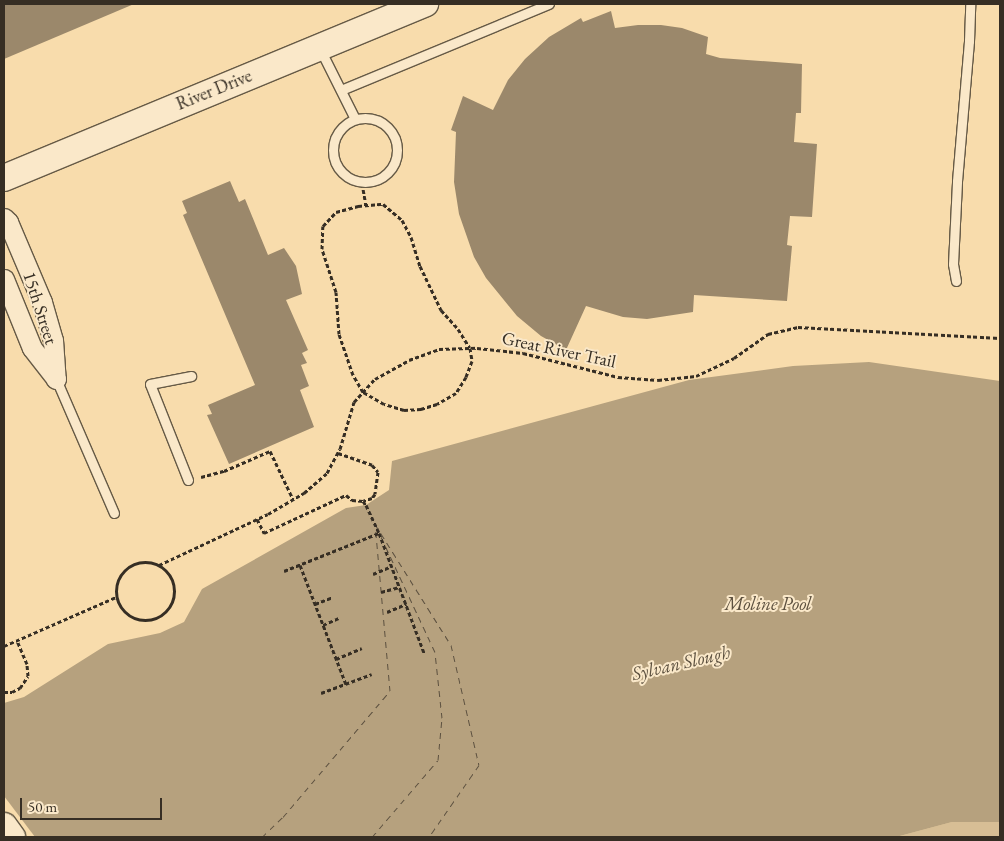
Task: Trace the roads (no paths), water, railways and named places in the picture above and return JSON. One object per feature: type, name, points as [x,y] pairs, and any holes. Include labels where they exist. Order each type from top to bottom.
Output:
[{"type":"main road","name":"River Drive","points":[[4,178],[425,4]]},
{"type":"main road","points":[[4,826],[12,837]]},
{"type":"street","name":"15th Street","points":[[4,218],[8,222],[42,302],[52,340],[56,379]]},
{"type":"street","name":"15th Street","points":[[4,279],[32,348],[56,379]]},
{"type":"lane","points":[[341,90],[549,4]]},
{"type":"lane","points":[[956,281],[953,264],[957,181],[969,41],[970,4]]},
{"type":"lane","points":[[319,47],[355,119]]},
{"type":"lane","points":[[355,119],[377,120],[387,126],[396,140],[398,151],[396,162],[390,172],[379,180],[362,183],[351,180],[335,164],[332,149],[335,138],[341,128],[355,119]]},
{"type":"lane","points":[[188,480],[150,384],[191,376]]},
{"type":"lane","points":[[56,379],[114,513]]},
{"type":"water","name":"Moline Pool","points":[[869,362],[1000,381],[1000,822],[952,822],[896,837],[4,837],[4,703],[24,697],[108,644],[160,633],[184,622],[202,589],[346,508],[366,505],[389,490],[392,461],[689,380],[793,366]]},
{"type":"water label","name":"Sylvan Slough","points":[[681,663]]}]
